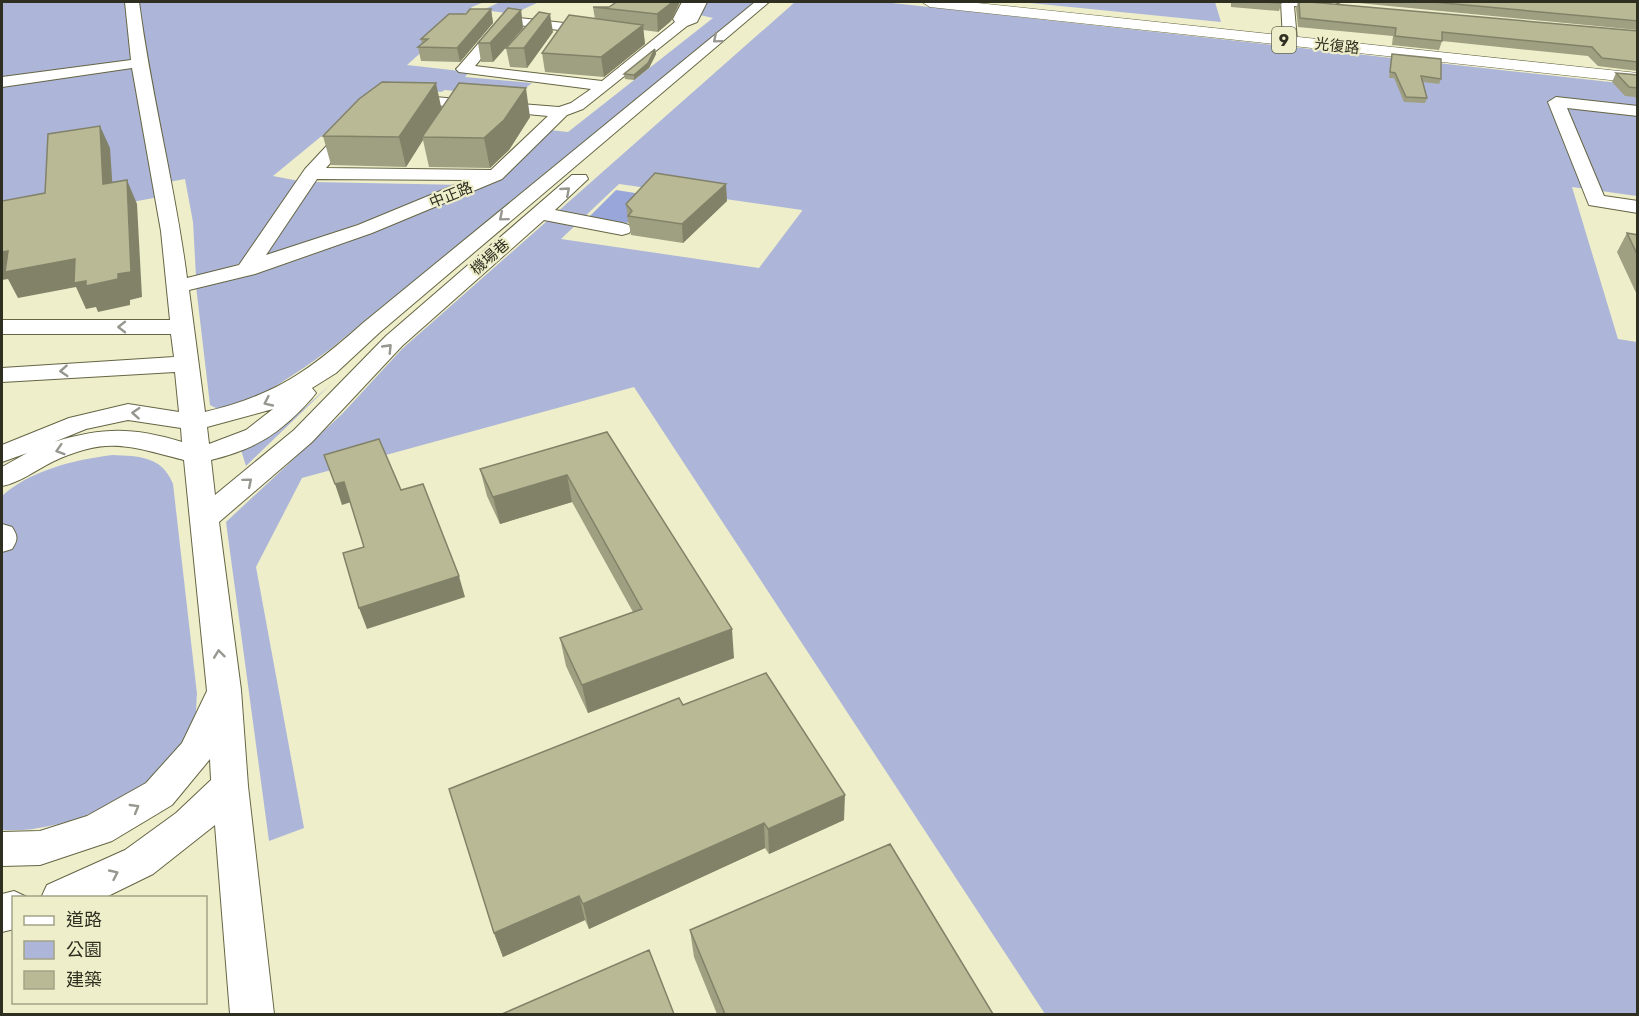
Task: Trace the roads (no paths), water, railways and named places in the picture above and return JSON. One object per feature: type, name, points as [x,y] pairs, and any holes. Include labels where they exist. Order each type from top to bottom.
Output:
[{"type":"main road","name":"光復路","points":[[930,2],[1638,72]]},
{"type":"main road","name":"光復路","points":[[979,2],[1638,78]]},
{"type":"street","points":[[132,2],[139,63],[171,231],[224,690],[230,786],[252,1014]]},
{"type":"street","points":[[664,22],[682,23],[680,19],[688,2]]},
{"type":"street","name":"中正路","points":[[176,287],[247,269],[365,229],[496,175],[561,112],[577,106],[682,23],[692,19],[700,2]]},
{"type":"street","points":[[1290,38],[1289,2],[1356,7]]},
{"type":"street","name":"機場巷","points":[[203,520],[303,436],[394,341],[540,213],[766,7]]},
{"type":"street","name":"機場巷","points":[[197,455],[248,441],[278,420],[327,368],[389,312],[766,7]]},
{"type":"street","points":[[524,38],[553,8]]},
{"type":"street","points":[[605,86],[464,69],[507,20],[620,34]]},
{"type":"street","points":[[555,44],[566,27]]},
{"type":"street","points":[[641,36],[662,39]]},
{"type":"street","points":[[494,73],[509,59]]},
{"type":"street","points":[[531,77],[543,61]]},
{"type":"street","points":[[2,82],[139,63]]},
{"type":"street","points":[[389,99],[459,102],[561,112]]},
{"type":"street","points":[[447,120],[459,102]]},
{"type":"street","points":[[1638,111],[1556,102],[1596,201],[1638,223]]},
{"type":"street","points":[[247,269],[311,173],[368,115]]},
{"type":"street","points":[[413,174],[424,156]]},
{"type":"street","points":[[311,173],[496,175]]},
{"type":"street","points":[[1596,201],[1638,207]]},
{"type":"street","points":[[540,213],[622,229]]},
{"type":"street","points":[[2,327],[181,327]]},
{"type":"street","points":[[2,375],[186,364]]},
{"type":"street","name":"機場巷","points":[[193,423],[270,402],[327,368]]},
{"type":"street","points":[[2,454],[78,423],[128,412],[193,423]]},
{"type":"street","points":[[2,478],[37,457],[81,443],[125,437],[158,442],[197,455]]},
{"type":"street","points":[[2,534],[2,542]]},
{"type":"street","points":[[2,849],[40,848],[98,829],[159,794],[196,752],[224,690]]},
{"type":"street","points":[[63,896],[139,862],[189,825],[230,786]]}]
